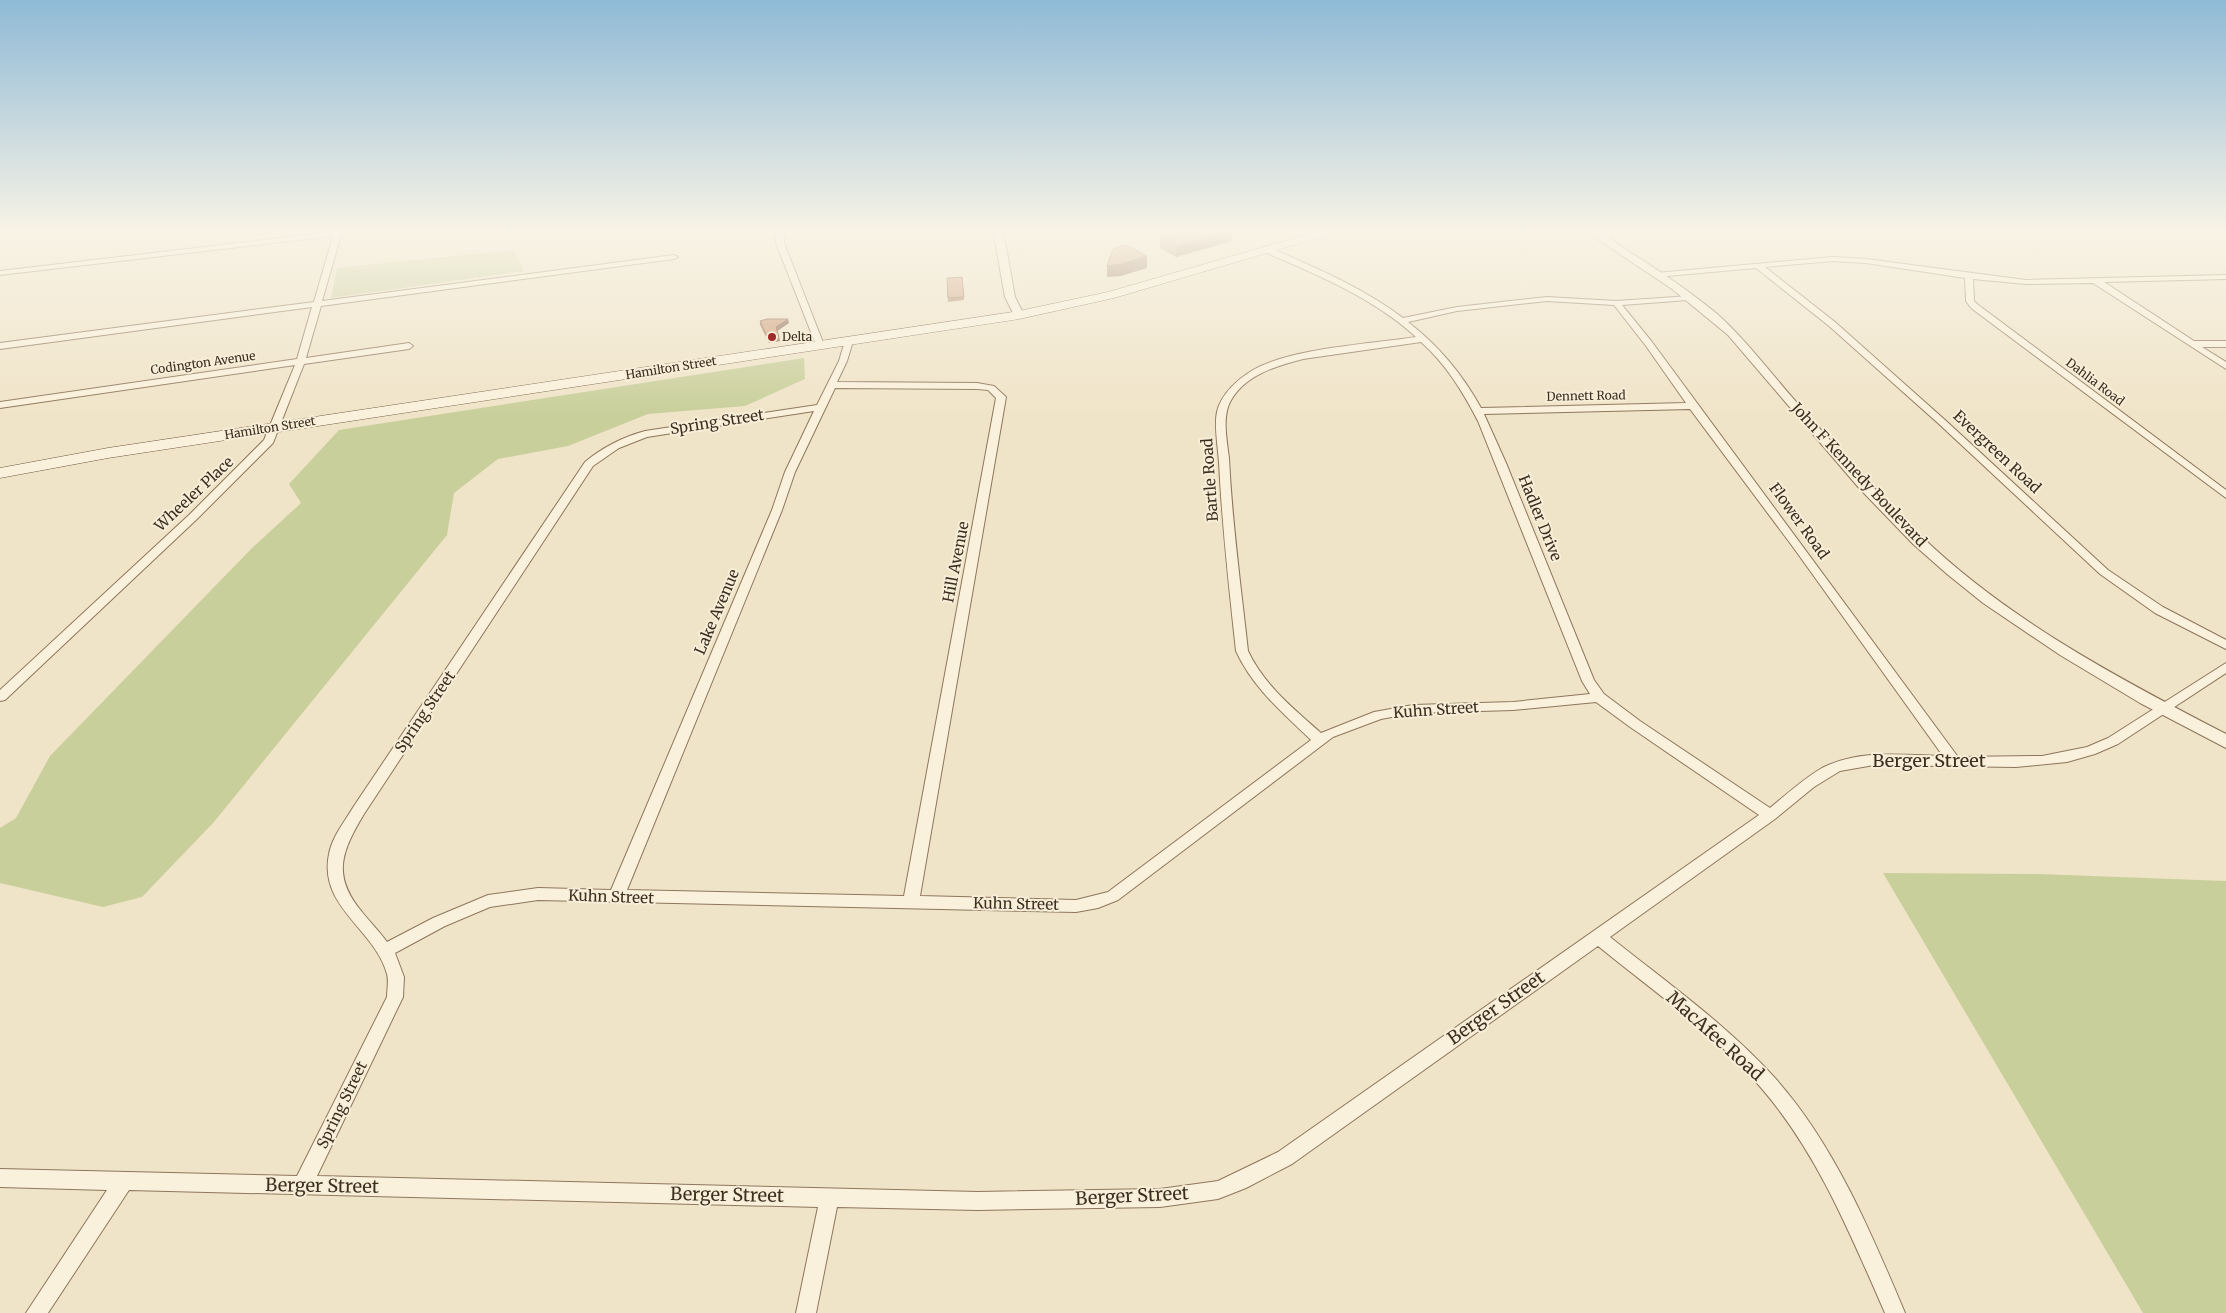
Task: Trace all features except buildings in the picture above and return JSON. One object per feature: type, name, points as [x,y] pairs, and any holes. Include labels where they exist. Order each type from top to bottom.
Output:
[{"type":"main road","name":"Hamilton Street","points":[[0,473],[108,453],[1019,316],[1123,291]]},
{"type":"street","name":"Wheeler Place","points":[[0,697],[258,455],[269,442],[301,361],[321,291]]},
{"type":"street","points":[[0,346],[407,291]]},
{"type":"street","points":[[799,291],[820,345]]},
{"type":"street","points":[[1009,291],[1019,316]]},
{"type":"street","name":"Hadler Drive","points":[[1352,291],[1400,321],[1424,339],[1448,367],[1479,411],[1588,681],[1600,698],[1635,724],[1770,815]]},
{"type":"street","name":"John F Kennedy Boulevard","points":[[1679,291],[1724,326],[1745,347],[1802,415],[1919,541],[1990,599],[2036,632],[2162,708],[2226,742]]},
{"type":"street","name":"Evergreen Road","points":[[1790,291],[1839,330],[1942,422],[2104,572],[2159,610],[2226,645]]},
{"type":"street","name":"Dahlia Road","points":[[1970,291],[1970,301],[1974,306],[2226,495]]},
{"type":"street","points":[[2112,291],[2226,366]]},
{"type":"street","points":[[1400,321],[1457,309],[1547,299],[1616,303],[1688,298]]},
{"type":"street","name":"Flower Road","points":[[1616,303],[1656,352],[1692,406],[1779,519],[1954,760]]},
{"type":"street","name":"Bartle Road","points":[[1320,740],[1261,683],[1247,666],[1242,651],[1226,505],[1221,413],[1231,393],[1244,381],[1258,371],[1281,362],[1302,356],[1424,339]]},
{"type":"street","name":"Lake Avenue","points":[[616,897],[654,802],[778,510],[790,472],[843,361],[849,341]]},
{"type":"street","points":[[2192,344],[2226,344]]},
{"type":"street","name":"Codington Avenue","points":[[0,405],[409,346]]},
{"type":"street","name":"Hill Avenue","points":[[831,386],[977,386],[991,388],[1001,397],[911,902]]},
{"type":"street","name":"Dennett Road","points":[[1479,411],[1692,406]]},
{"type":"street","name":"Spring Street","points":[[302,1186],[395,998],[395,975],[384,952],[342,899],[334,868],[337,852],[359,810],[589,464],[602,452],[619,442],[645,434],[821,407]]},
{"type":"street","name":"Berger Street","points":[[0,1178],[978,1200],[1160,1198],[1218,1190],[1239,1182],[1285,1158],[1770,815],[1816,778],[1836,768],[1860,762],[1888,759],[2042,761],[2073,756],[2094,750],[2113,741],[2226,668]]},
{"type":"street","name":"Kuhn Street","points":[[384,952],[438,922],[488,902],[538,894],[1076,906],[1098,902],[1113,896],[1328,734],[1360,721],[1413,709],[1513,706],[1600,698]]},
{"type":"street","name":"MacAfee Road","points":[[1597,936],[1723,1039],[1770,1085],[1808,1135],[1843,1199],[1895,1313]]},
{"type":"street","points":[[36,1313],[124,1180]]},
{"type":"street","points":[[806,1313],[829,1197]]},
{"type":"green space","points":[[332,291],[379,291],[331,298]]},
{"type":"green space","points":[[804,358],[805,379],[745,406],[648,414],[568,446],[498,459],[454,493],[447,535],[214,822],[142,897],[103,907],[0,883],[0,828],[16,818],[50,756],[252,548],[301,503],[289,484],[339,430]]},
{"type":"green space","points":[[1883,873],[2039,874],[2226,881],[2226,1313],[2143,1313]]},
{"type":"place","name":"Delta","points":[[772,337]]}]
